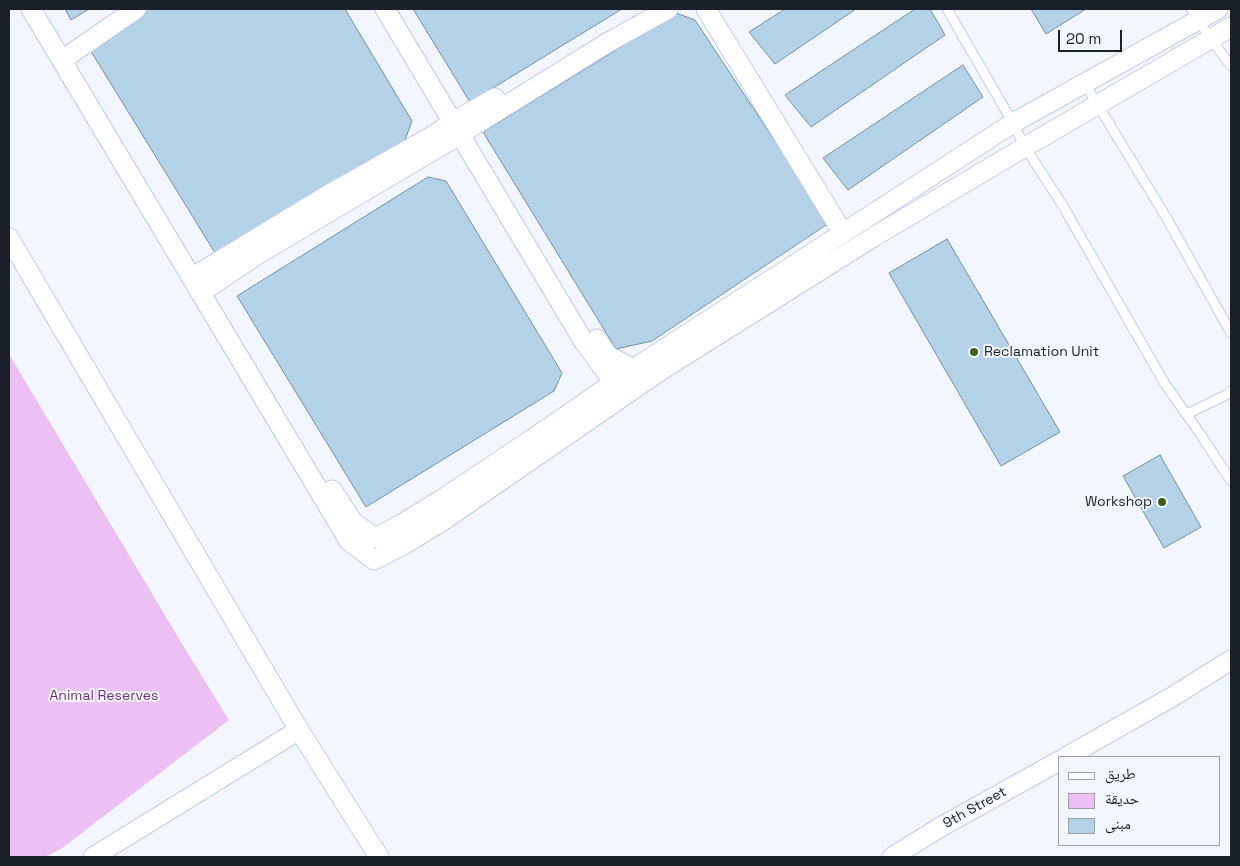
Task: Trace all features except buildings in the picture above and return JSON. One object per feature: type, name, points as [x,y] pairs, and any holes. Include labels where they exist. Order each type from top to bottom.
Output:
[{"type":"street","points":[[31,9],[63,52]]},
{"type":"street","points":[[42,9],[63,52],[204,284],[348,541],[374,560],[441,522],[616,391],[660,371],[867,241],[1231,27]]},
{"type":"street","points":[[63,52],[79,32],[118,9]]},
{"type":"street","points":[[63,52],[136,9]]},
{"type":"street","points":[[385,9],[608,356],[634,369]]},
{"type":"street","points":[[398,9],[461,126],[584,342],[607,373],[616,391]]},
{"type":"street","points":[[204,284],[255,256],[644,9]]},
{"type":"street","points":[[461,126],[668,9]]},
{"type":"street","points":[[706,9],[848,230]]},
{"type":"street","points":[[716,9],[848,230]]},
{"type":"street","points":[[616,391],[634,369],[1013,123],[1085,84],[1194,15],[1218,9]]},
{"type":"street","points":[[9,238],[299,730],[379,857]]},
{"type":"street","points":[[1068,756],[1172,697],[1231,660]]},
{"type":"street","points":[[93,857],[299,730]]},
{"type":"street","name":"9th Street","points":[[892,857],[939,828],[1058,762]]},
{"type":"lane","points":[[947,9],[1025,147],[1062,206],[1165,384],[1231,481]]},
{"type":"lane","points":[[1194,15],[1231,66]]},
{"type":"lane","points":[[1085,84],[1166,217],[1231,333]]},
{"type":"lane","points":[[1186,414],[1231,391]]},
{"type":"green space","name":"Animal Reserves","points":[[9,354],[229,720],[61,849],[45,857],[9,857]]},
{"type":"place","name":"Reclamation Unit","points":[[974,352]]},
{"type":"place","name":"Workshop","points":[[1162,502]]}]
